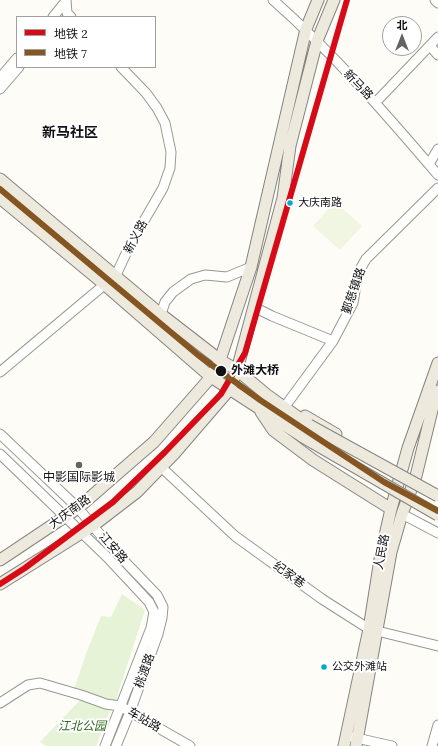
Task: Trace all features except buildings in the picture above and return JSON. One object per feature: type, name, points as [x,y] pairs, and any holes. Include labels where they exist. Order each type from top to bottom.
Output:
[{"type":"main road","name":"大庆南路","points":[[0,560],[78,508],[154,442],[211,377],[220,360],[251,267],[306,29],[318,0]]},
{"type":"main road","name":"大庆南路","points":[[0,584],[38,562],[94,525],[137,492],[230,389],[237,370],[283,198],[290,146],[317,41],[334,0]]},
{"type":"main road","points":[[0,179],[161,314],[220,360],[237,370],[267,395],[309,425],[438,496]]},
{"type":"main road","points":[[0,198],[104,284],[211,377],[303,438],[438,515]]},
{"type":"main road","name":"人民路","points":[[373,630],[381,553],[391,509],[408,448],[438,363]]},
{"type":"main road","name":"人民路","points":[[351,741],[373,630],[391,552],[402,514],[415,480],[438,390]]},
{"type":"main road","points":[[267,395],[402,471]]},
{"type":"main road","points":[[258,407],[273,430],[313,460],[391,509]]},
{"type":"street","name":"新马路","points":[[273,0],[306,29],[376,102],[438,175]]},
{"type":"street","points":[[435,0],[438,3]]},
{"type":"street","points":[[66,1],[67,16]]},
{"type":"street","points":[[54,16],[66,1]]},
{"type":"street","points":[[376,102],[438,37]]},
{"type":"street","points":[[430,46],[438,55]]},
{"type":"street","points":[[0,78],[16,59]]},
{"type":"street","points":[[0,89],[18,68]]},
{"type":"street","name":"新义路","points":[[0,372],[116,275],[130,245],[163,188],[170,168],[171,152],[165,123],[157,108],[139,85],[122,68]]},
{"type":"street","points":[[429,164],[438,149]]},
{"type":"street","name":"鄞慈镇路","points":[[286,405],[333,341],[353,303],[358,273],[366,259],[438,188]]},
{"type":"street","points":[[161,314],[165,302],[173,292],[192,279],[205,275],[227,277],[251,267]]},
{"type":"street","points":[[254,307],[333,341]]},
{"type":"street","name":"江安路","points":[[0,434],[78,508],[94,525],[108,544],[157,595]]},
{"type":"street","name":"江安路","points":[[0,454],[66,516],[149,602]]},
{"type":"street","name":"纪家巷","points":[[161,467],[235,536],[322,599],[373,630],[438,646]]},
{"type":"street","points":[[415,480],[438,492]]},
{"type":"street","points":[[402,514],[438,534]]},
{"type":"street","name":"桃渡路","points":[[116,746],[158,634],[163,607],[157,595]]},
{"type":"street","name":"桃渡路","points":[[105,746],[151,628],[154,612],[149,602]]},
{"type":"street","name":"车站路","points":[[0,703],[28,685],[40,683],[106,704],[120,706],[190,746]]},
{"type":"street","points":[[432,746],[438,725]]},
{"type":"street","points":[[351,741],[392,746]]},
{"type":"green space","points":[[335,202],[362,226],[340,250],[313,226]]},
{"type":"green space","points":[[122,594],[145,610],[115,703],[74,689],[101,616],[111,617]]},
{"type":"green space","name":"江北公园","points":[[83,697],[110,711],[96,746],[46,746],[40,742]]},
{"type":"railway","points":[[317,107],[320,89]]},
{"type":"metro line","name":"2","points":[[0,584],[25,568],[113,502],[165,452],[221,394],[245,353],[347,0]]},
{"type":"metro line","name":"7","points":[[0,189],[198,355],[260,400],[384,482],[438,511]]},
{"type":"place","name":"大庆南路","points":[[290,203]]},
{"type":"place","name":"外滩大桥","points":[[221,371]]},
{"type":"place","name":"中影国际影城","points":[[79,465]]},
{"type":"place","name":"公交外滩站","points":[[324,667]]},
{"type":"district","name":"新马社区","points":[[70,133]]}]
